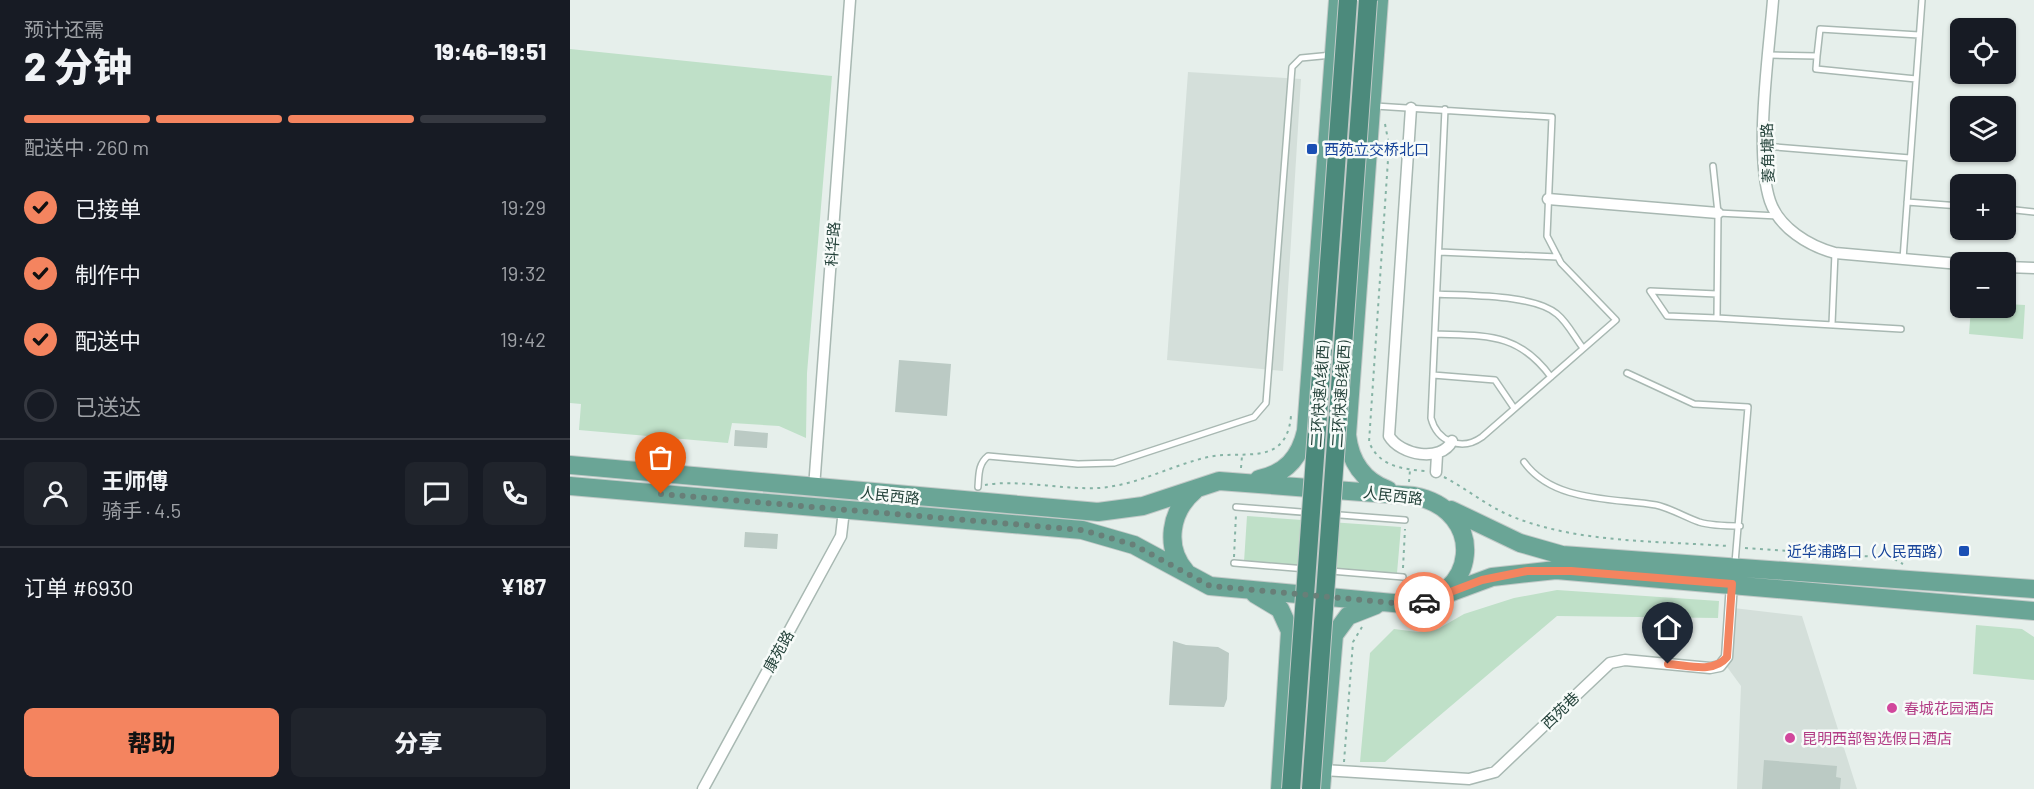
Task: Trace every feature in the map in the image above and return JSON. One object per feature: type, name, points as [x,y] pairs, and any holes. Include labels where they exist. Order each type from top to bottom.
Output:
[{"type":"highway","name":"二环快速A线(西)","points":[[1291,789],[1348,0]]},
{"type":"highway","name":"二环快速B线(西)","points":[[1311,789],[1368,0]]},
{"type":"main road","points":[[1237,477],[1250,481],[1272,476],[1288,466],[1300,451],[1307,424],[1338,0]]},
{"type":"main road","points":[[1379,0],[1377,106],[1347,427],[1351,456],[1361,472],[1371,481],[1390,491],[1411,490]]},
{"type":"main road","points":[[1313,339],[1317,351],[1330,359],[1345,357],[1354,342]]},
{"type":"main road","name":"人民西路","points":[[570,465],[1098,512],[1143,506],[1207,484],[1237,477],[1411,490],[1439,503],[1456,519],[1461,528],[1465,549],[1456,580],[1441,596],[1408,611],[1224,589],[1198,581],[1134,545],[1093,532],[570,486]]},
{"type":"main road","points":[[1198,581],[1189,574],[1176,556],[1173,546],[1173,525],[1176,514],[1188,496],[1207,484]]},
{"type":"main road","points":[[1439,503],[1500,535],[1551,553],[2034,611]]},
{"type":"main road","points":[[1430,601],[1482,580],[1527,571],[1733,576],[2034,589]]},
{"type":"main road","points":[[1224,589],[1260,596],[1272,602],[1284,614],[1291,639],[1280,789]]},
{"type":"main road","points":[[1321,789],[1333,641],[1340,624],[1348,616],[1364,608],[1408,611]]},
{"type":"main road","points":[[1287,697],[1293,686],[1307,681],[1320,686],[1328,701]]},
{"type":"street","name":"科华路","points":[[814,488],[850,0]]},
{"type":"street","name":"菱角塘路","points":[[1773,0],[1764,146],[1766,184],[1770,202],[1778,216],[1797,236],[1821,249],[1835,253],[1950,263]]},
{"type":"street","points":[[1411,108],[1389,436],[1401,449],[1437,455],[1448,449],[1452,441]]},
{"type":"street","points":[[1548,199],[1718,213]]},
{"type":"street","points":[[2016,267],[2034,268]]},
{"type":"street","points":[[1436,472],[1437,455]]},
{"type":"street","name":"康苑路","points":[[703,789],[841,536],[844,510]]},
{"type":"street","name":"西苑巷","points":[[1323,770],[1469,779],[1495,772],[1610,663],[1625,660],[1710,668],[1720,666],[1727,657],[1733,576]]},
{"type":"lane","points":[[1903,260],[1922,0]]},
{"type":"lane","points":[[1916,79],[1816,69],[1820,29],[1919,36]]},
{"type":"lane","points":[[978,487],[979,469],[982,461],[988,456],[1078,464],[1114,463],[1254,417],[1266,403],[1292,67],[1300,58],[1334,55]]},
{"type":"lane","points":[[1769,55],[1817,56]]},
{"type":"lane","points":[[1377,106],[1445,109],[1552,117],[1547,236],[1558,257],[1616,320],[1476,441],[1466,444],[1452,441],[1434,431],[1431,418],[1445,109]]},
{"type":"lane","points":[[1764,146],[1910,158]]},
{"type":"lane","points":[[1713,166],[1718,213],[1717,318]]},
{"type":"lane","points":[[1907,202],[1950,205]]},
{"type":"lane","points":[[2016,210],[2034,212]]},
{"type":"lane","points":[[1718,213],[1778,216]]},
{"type":"lane","points":[[1439,252],[1558,257]]},
{"type":"lane","points":[[1832,324],[1835,253]]},
{"type":"lane","points":[[1718,294],[1650,291],[1666,316],[1901,329]]},
{"type":"lane","points":[[1437,294],[1511,300],[1550,309],[1559,315],[1583,348]]},
{"type":"lane","points":[[1435,334],[1496,338],[1511,342],[1528,351],[1551,376]]},
{"type":"lane","points":[[1627,373],[1694,404],[1748,407],[1740,526],[1733,576]]},
{"type":"lane","points":[[1433,375],[1495,380],[1514,408]]},
{"type":"lane","points":[[1524,462],[1532,473],[1554,487],[1572,493],[1616,503],[1658,505],[1701,522],[1740,526]]},
{"type":"lane","points":[[1236,507],[1405,520]]},
{"type":"lane","points":[[1234,563],[1402,577]]},
{"type":"path","points":[[1377,106],[1389,145],[1369,442],[1374,454],[1384,462],[1410,470],[1436,472],[1483,502],[1540,526],[1569,533],[1892,558],[1911,568]]},
{"type":"path","points":[[978,487],[992,484],[1101,488],[1154,477],[1204,458],[1242,456],[1271,451],[1281,443],[1286,435],[1292,411]]},
{"type":"path","points":[[1237,477],[1242,456]]},
{"type":"path","points":[[1410,470],[1411,490]]},
{"type":"path","points":[[1234,563],[1236,507]]},
{"type":"path","points":[[1402,577],[1405,520]]},
{"type":"path","points":[[1408,611],[1434,615],[1456,606]]},
{"type":"path","points":[[1343,770],[1353,642],[1366,624]]},
{"type":"shaded area","points":[[1188,72],[1301,79],[1283,371],[1167,360]]},
{"type":"shaded area","name":"昆明西部智选假日酒店","points":[[1725,607],[1802,616],[1857,789],[1737,789],[1741,686],[1722,660]]},
{"type":"green space","points":[[570,49],[832,76],[807,373],[806,438],[779,426],[732,423],[728,443],[579,430],[581,404],[570,403]]},
{"type":"green space","points":[[2016,305],[2025,305],[2023,339],[1969,334],[1970,318],[2016,318]]},
{"type":"green space","points":[[1247,516],[1401,527],[1397,573],[1244,562]]},
{"type":"green space","points":[[1557,590],[1719,601],[1718,618],[1557,616],[1385,762],[1360,762],[1370,653],[1394,629],[1418,632],[1438,629],[1464,614],[1514,598]]},
{"type":"green space","points":[[1976,625],[2022,629],[2034,637],[2034,680],[1973,674]]},
{"type":"building","points":[[899,360],[951,364],[947,416],[895,412]]},
{"type":"building","points":[[735,430],[768,433],[767,448],[734,446]]},
{"type":"building","points":[[745,532],[778,534],[777,549],[744,547]]},
{"type":"building","points":[[1173,641],[1186,645],[1218,647],[1229,653],[1227,699],[1224,707],[1169,705]]},
{"type":"building","points":[[1764,760],[1837,766],[1836,777],[1841,778],[1840,789],[1762,789]]},
{"type":"way so far","points":[[661,494],[1082,530],[1103,534],[1134,545],[1198,581],[1224,589],[1404,604],[1424,602]]},
{"type":"place","name":"西苑立交桥北口","points":[[1312,149]]},
{"type":"place","name":"近华浦路口（人民西路）","points":[[1964,551]]},
{"type":"place","name":"春城花园酒店","points":[[1892,708]]},
{"type":"place","name":"昆明西部智选假日酒店","points":[[1790,738]]},
{"type":"route","points":[[1424,602],[1482,580],[1527,571],[1556,570],[1732,584],[1727,657],[1720,666],[1710,668],[1668,664]]}]
